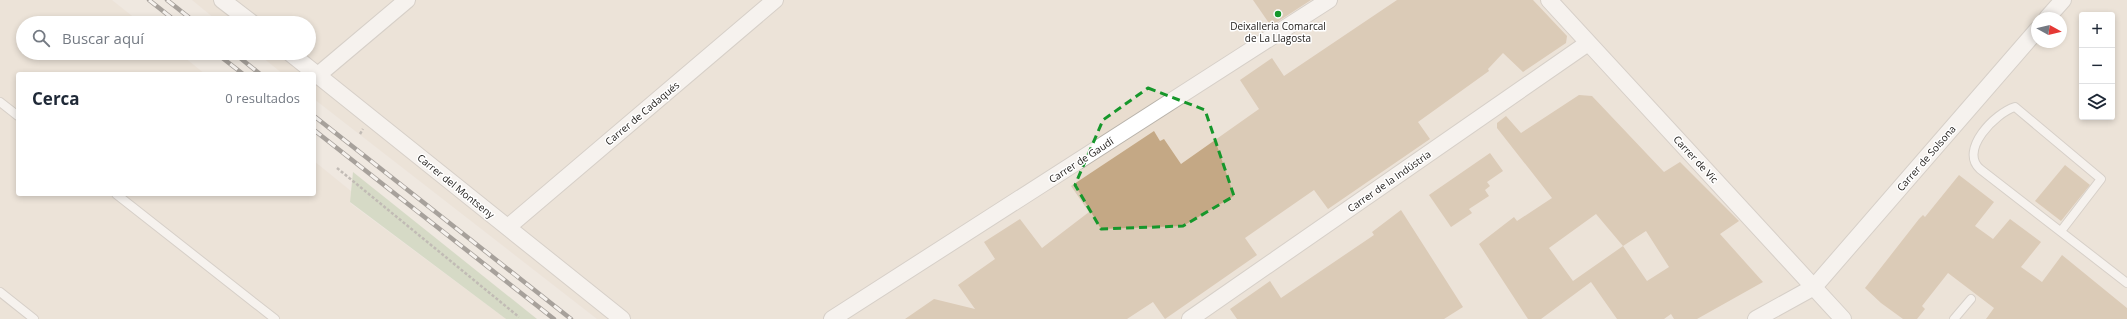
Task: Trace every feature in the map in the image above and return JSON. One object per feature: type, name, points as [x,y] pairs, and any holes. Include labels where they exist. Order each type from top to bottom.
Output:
[{"type":"street","points":[[222,0],[243,16]]},
{"type":"street","points":[[318,75],[407,0]]},
{"type":"street","name":"Carrer de Cadaqués","points":[[508,227],[775,0]]},
{"type":"street","name":"Carrer de Gaudí","points":[[832,319],[1329,0]]},
{"type":"street","name":"Carrer de Vic","points":[[1549,0],[1843,319]]},
{"type":"street","points":[[2052,12],[2063,0]]},
{"type":"street","name":"Carrer de Solsona","points":[[1814,287],[2031,37]]},
{"type":"street","name":"Carrer de la Indústria","points":[[1190,319],[1588,43]]},
{"type":"street","name":"Carrer del Montseny","points":[[299,60],[314,72]]},
{"type":"street","name":"Carrer del Montseny","points":[[318,75],[622,319]]},
{"type":"street","points":[[1756,319],[1814,287]]},
{"type":"lane","points":[[0,102],[16,114]]},
{"type":"lane","points":[[2061,231],[2101,179],[2015,107],[2007,110],[1983,132],[1973,151],[1975,165],[2127,282]]},
{"type":"lane","points":[[119,196],[275,319]]},
{"type":"lane","points":[[0,292],[34,319]]},
{"type":"lane","points":[[1954,319],[1971,299]]},
{"type":"path","points":[[337,168],[519,318]]},
{"type":"highlighted area","points":[[1148,88],[1205,110],[1234,196],[1183,226],[1101,229],[1075,185],[1103,120]]},
{"type":"shaded area","points":[[0,0],[112,0],[132,16],[16,16],[16,60],[188,60],[203,72],[16,72],[16,196],[316,196],[316,163],[351,191],[350,203],[506,319],[0,319]]},
{"type":"shaded area","points":[[192,0],[2127,0],[2127,319],[597,319],[316,101],[316,72],[281,72],[266,60],[316,60],[316,16],[211,16]]},
{"type":"green space","points":[[353,172],[537,319],[506,319],[350,202]]},
{"type":"building","name":"Deixalleria Comarcal de La Llagosta","points":[[1253,0],[1311,0],[1271,26]]},
{"type":"building","points":[[1397,0],[1533,0],[1567,36],[1566,43],[1523,72],[1503,53],[1488,69],[1489,71],[1418,122],[1430,139],[1328,209],[1314,190],[1245,238],[1257,255],[1165,319],[1153,302],[1127,319],[905,319],[934,299],[975,309],[958,285],[995,259],[984,242],[1020,219],[1042,248],[1089,212],[1071,186],[1154,131],[1160,141],[1164,139],[1181,164],[1259,109],[1240,80],[1272,58],[1284,76]]},
{"type":"building","points":[[1579,95],[1592,96],[1664,172],[1680,162],[1739,221],[1720,234],[1763,282],[1697,319],[1674,319],[1671,314],[1664,319],[1617,319],[1591,282],[1541,319],[1528,319],[1479,244],[1514,217],[1517,221],[1552,198],[1497,128],[1497,123],[1506,116],[1521,133]],"holes":[[[1596,214],[1623,246],[1573,281],[1549,248]],[[1646,231],[1669,267],[1647,281],[1623,246]]]},
{"type":"building","points":[[1490,153],[1503,171],[1487,182],[1490,186],[1485,190],[1489,196],[1469,209],[1472,213],[1451,227],[1429,195]]},
{"type":"building","points":[[2065,165],[2090,185],[2061,221],[2035,201]]},
{"type":"building","points":[[1959,175],[1994,202],[1975,226],[1993,239],[2010,219],[2041,242],[2021,267],[2042,282],[2062,255],[2127,308],[2127,319],[1986,319],[1994,308],[1948,273],[1922,306],[1925,309],[1917,319],[1903,319],[1881,303],[1865,288],[1919,219],[1923,215],[1925,217]]},
{"type":"building","points":[[1401,210],[1463,307],[1444,319],[1237,319],[1230,309],[1270,281],[1281,298],[1374,235],[1372,232]]},
{"type":"railway","points":[[149,0],[169,16]]},
{"type":"railway","points":[[167,0],[187,16]]},
{"type":"railway","points":[[225,60],[240,72]]},
{"type":"railway","points":[[243,60],[258,72]]},
{"type":"railway","points":[[316,118],[571,319]]},
{"type":"railway","points":[[316,132],[554,319]]},
{"type":"place","name":"Deixalleria Comarcal de La Llagosta","points":[[1278,14]]}]
